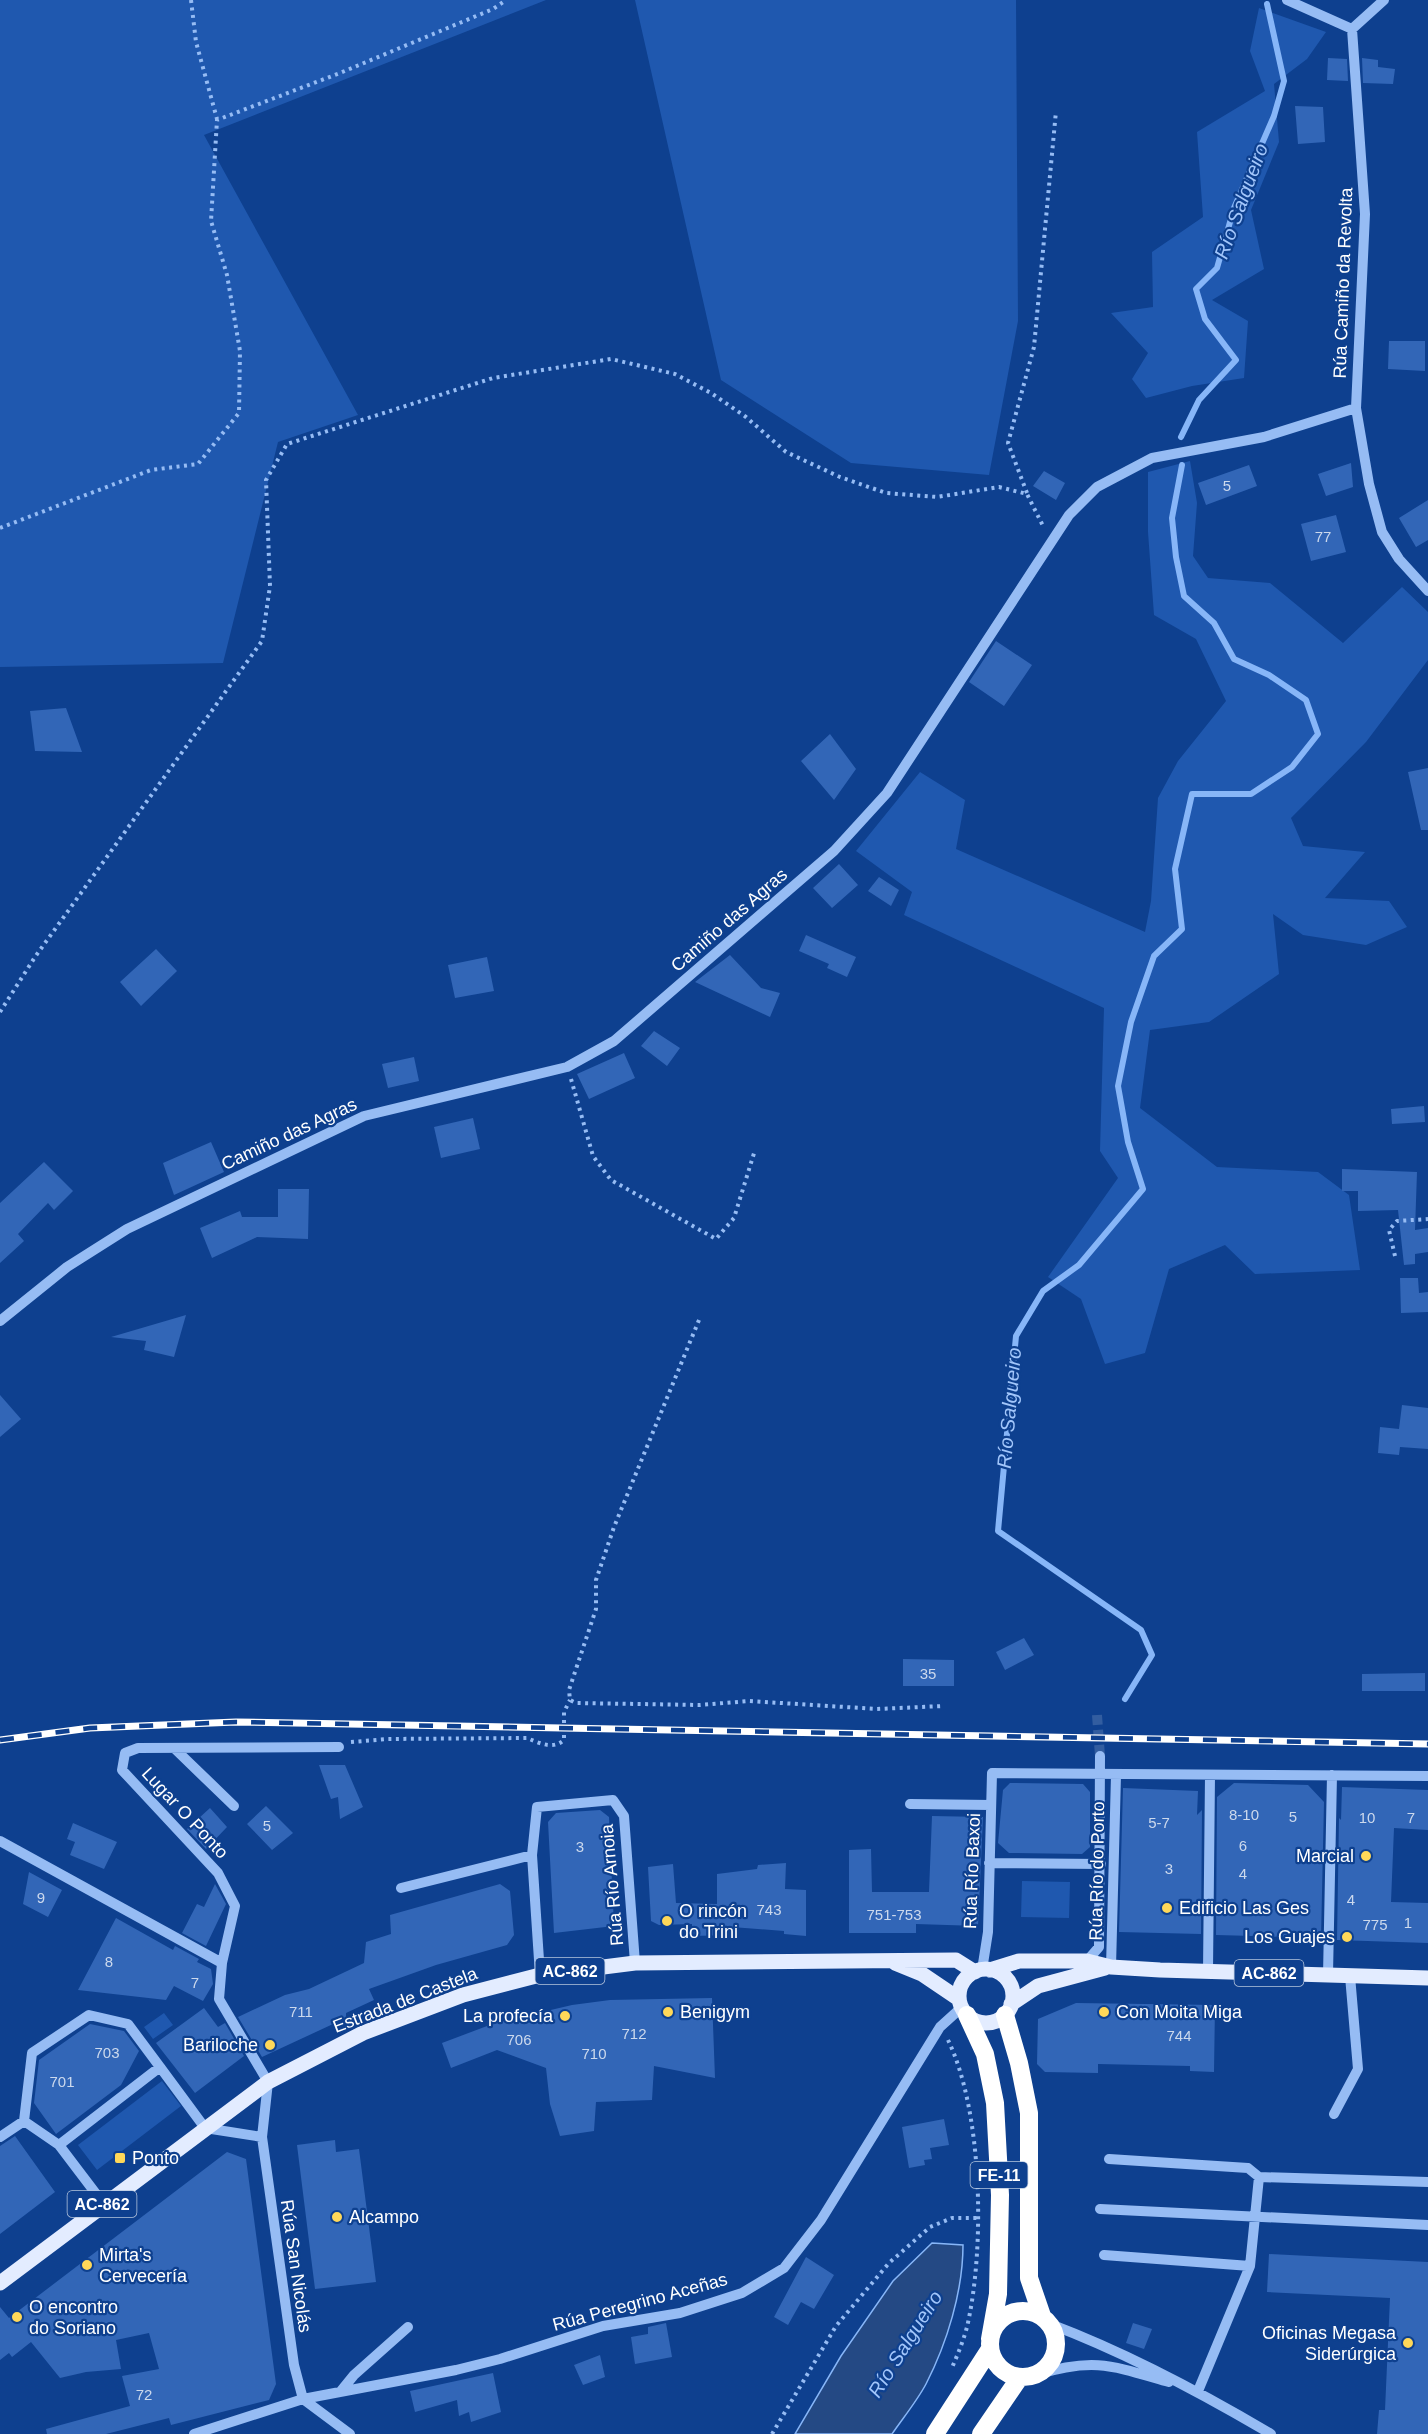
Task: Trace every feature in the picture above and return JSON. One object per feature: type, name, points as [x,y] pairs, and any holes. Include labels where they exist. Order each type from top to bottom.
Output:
[{"type":"highway","name":"FE-11","points":[[962,2007],[985,2054],[994,2103],[1000,2206],[998,2294],[990,2344]]},
{"type":"highway","name":"FE-11","points":[[981,2434],[1028,2376],[1044,2370],[1055,2354],[1055,2334],[1046,2320],[1029,2278],[1029,2113],[1008,2010]]},
{"type":"highway","name":"FE-11","points":[[935,2434],[990,2344],[994,2328],[1010,2313],[1021,2310],[1046,2320]]},
{"type":"highway","points":[[990,2344],[992,2357],[1004,2371],[1028,2376]]},
{"type":"main road","name":"AC-862","points":[[892,1962],[956,1960],[982,1970],[999,1973],[1011,1986],[1008,2010]]},
{"type":"main road","name":"AC-862","points":[[982,1970],[1019,1961],[1087,1962],[1111,1967],[1428,1978]]},
{"type":"main road","name":"AC-862","points":[[892,1962],[922,1974],[962,2007],[973,2020],[990,2023],[1038,1986],[1111,1967]]},
{"type":"main road","name":"Estrada de Castela","points":[[0,2283],[103,2203],[268,2082],[363,2033],[463,1995],[540,1975],[635,1963],[892,1962]]},
{"type":"main road","points":[[962,2007],[963,1983],[982,1970]]},
{"type":"street","points":[[1287,0],[1352,29],[1384,0]]},
{"type":"street","name":"Rúa Camiño da Revolta","points":[[1352,29],[1365,214],[1356,408],[1369,484],[1382,532],[1399,559],[1428,591]]},
{"type":"street","name":"Camiño das Agras","points":[[0,1321],[67,1267],[127,1229],[364,1116],[567,1067],[614,1041],[834,851],[886,793],[1069,514],[1096,487],[1152,458],[1264,437],[1356,408]]},
{"type":"street","name":"Lugar O Ponto","points":[[268,2082],[219,1999],[222,1963],[235,1906],[218,1873],[122,1770],[122,1762],[125,1753],[138,1748],[339,1748]]},
{"type":"street","points":[[174,1748],[234,1806]]},
{"type":"street","points":[[1087,1962],[1099,1947],[1102,1775],[1100,1756]]},
{"type":"street","name":"Rúa Río Baxoi","points":[[982,1970],[988,1932],[992,1773],[1102,1775]]},
{"type":"street","points":[[1102,1775],[1428,1776]]},
{"type":"street","name":"Rúa Río do Porto","points":[[1111,1967],[1116,1775]]},
{"type":"street","points":[[1208,1971],[1210,1775]]},
{"type":"street","points":[[1328,1975],[1332,1775]]},
{"type":"street","name":"Rúa Río Arnoia","points":[[540,1975],[532,1855],[537,1807],[613,1800],[624,1816],[635,1963]]},
{"type":"street","points":[[910,1804],[991,1805]]},
{"type":"street","points":[[0,1841],[222,1963]]},
{"type":"street","points":[[401,1888],[532,1855]]},
{"type":"street","points":[[989,1863],[1101,1864]]},
{"type":"street","points":[[1334,2114],[1358,2069],[1350,1976]]},
{"type":"street","name":"Rúa Peregrino Aceñas","points":[[194,2434],[303,2399],[456,2370],[500,2359],[603,2326],[680,2313],[742,2293],[784,2268],[821,2220],[940,2027],[962,2007]]},
{"type":"street","points":[[0,2137],[24,2121],[32,2053],[89,2015],[128,2024],[205,2128],[262,2137]]},
{"type":"street","points":[[59,2145],[160,2067]]},
{"type":"street","name":"Rúa San Nicolás","points":[[268,2082],[262,2137],[294,2365],[303,2399]]},
{"type":"street","points":[[24,2121],[59,2145],[103,2203]]},
{"type":"street","points":[[1109,2159],[1248,2168],[1258,2177],[1428,2182]]},
{"type":"street","points":[[1198,2391],[1250,2266],[1258,2177]]},
{"type":"street","points":[[1100,2209],[1428,2225]]},
{"type":"street","points":[[1104,2255],[1250,2266]]},
{"type":"street","points":[[1046,2320],[1198,2391],[1271,2434]]},
{"type":"street","points":[[341,2391],[354,2375],[408,2327]]},
{"type":"street","points":[[1028,2376],[1068,2365],[1105,2364],[1198,2391]]},
{"type":"street","points":[[303,2399],[350,2434]]},
{"type":"path","points":[[0,528],[151,470],[198,464],[239,413],[240,351],[227,275],[211,220],[217,120],[196,42],[192,0]]},
{"type":"path","points":[[217,120],[340,74],[493,9],[506,0]]},
{"type":"path","points":[[1051,542],[1027,494],[1008,443],[1034,347],[1056,111]]},
{"type":"path","points":[[0,1012],[35,957],[262,641],[270,586],[266,480],[287,444],[493,378],[611,359],[675,374],[711,393],[746,417],[786,452],[840,477],[886,493],[937,497],[999,487],[1027,494]]},
{"type":"path","points":[[567,1067],[593,1156],[611,1180],[716,1239],[734,1218],[755,1150]]},
{"type":"path","points":[[1395,1256],[1389,1230],[1397,1221],[1428,1219]]},
{"type":"path","points":[[339,1748],[347,1742],[388,1739],[527,1738],[546,1745],[560,1744],[564,1740],[564,1712],[570,1700],[569,1690],[596,1609],[596,1580],[614,1527],[699,1320]]},
{"type":"path","points":[[570,1700],[576,1703],[633,1706],[700,1705],[749,1701],[877,1709],[943,1706]]},
{"type":"path","points":[[940,2027],[956,2055],[965,2086],[975,2162],[977,2218],[969,2318],[962,2345],[947,2380]]},
{"type":"path","points":[[772,2434],[836,2326],[889,2263],[930,2227],[952,2218],[977,2218]]},
{"type":"shaded area","points":[[0,0],[546,0],[204,135],[358,415],[278,442],[223,663],[0,667]]},
{"type":"shaded area","points":[[635,0],[1016,0],[1018,321],[989,475],[851,463],[721,380]]},
{"type":"shaded area","points":[[1259,8],[1326,32],[1307,59],[1274,84],[1279,142],[1251,210],[1264,269],[1212,300],[1248,321],[1244,378],[1192,386],[1146,398],[1132,379],[1148,353],[1111,313],[1153,307],[1152,252],[1203,217],[1197,132],[1265,91],[1250,51]]},
{"type":"shaded area","points":[[1190,461],[1197,503],[1193,556],[1208,578],[1270,583],[1343,643],[1402,587],[1428,612],[1428,660],[1366,742],[1291,818],[1303,846],[1365,852],[1325,898],[1389,901],[1407,927],[1366,945],[1303,935],[1273,914],[1279,974],[1209,1022],[1150,1030],[1140,1108],[1217,1167],[1318,1172],[1349,1195],[1360,1270],[1255,1274],[1225,1245],[1169,1269],[1145,1353],[1105,1364],[1081,1299],[1048,1277],[1118,1178],[1100,1151],[1104,1008],[904,915],[912,892],[856,851],[920,772],[965,800],[956,849],[1145,932],[1151,901],[1158,798],[1178,761],[1226,701],[1196,639],[1154,615],[1148,532],[1148,472]]},
{"type":"shaded area","points":[[1022,1881],[1070,1882],[1069,1918],[1021,1917]]},
{"type":"shaded area","points":[[164,2013],[173,2025],[153,2039],[144,2027]]},
{"type":"shaded area","points":[[162,2081],[181,2106],[97,2170],[78,2145]]},
{"type":"water","points":[[932,2243],[963,2245],[960,2280],[941,2351],[926,2384],[910,2409],[892,2434],[795,2434],[841,2356],[893,2281]]},
{"type":"building","points":[[1328,58],[1347,59],[1348,81],[1327,80]]},
{"type":"building","points":[[1362,58],[1378,60],[1378,67],[1395,69],[1393,84],[1363,83]]},
{"type":"building","points":[[1295,106],[1323,107],[1325,142],[1298,144]]},
{"type":"building","points":[[1389,341],[1425,341],[1425,371],[1388,369]]},
{"type":"building","points":[[1351,463],[1353,487],[1326,496],[1318,474]]},
{"type":"building","points":[[1249,465],[1257,486],[1206,505],[1198,483]]},
{"type":"building","points":[[1044,471],[1065,483],[1056,500],[1033,486]]},
{"type":"building","points":[[1428,500],[1428,540],[1416,547],[1399,518]]},
{"type":"building","points":[[1336,515],[1346,552],[1311,561],[1301,524]]},
{"type":"building","points":[[996,641],[1032,665],[1004,706],[969,682]]},
{"type":"building","points":[[66,708],[82,752],[35,751],[30,711]]},
{"type":"building","points":[[830,734],[856,769],[834,800],[801,761]]},
{"type":"building","points":[[1428,768],[1428,830],[1421,830],[1408,772]]},
{"type":"building","points":[[839,864],[858,885],[832,908],[813,888]]},
{"type":"building","points":[[879,877],[899,890],[891,906],[868,891]]},
{"type":"building","points":[[806,935],[856,957],[847,977],[827,968],[829,964],[799,951]]},
{"type":"building","points":[[156,949],[177,971],[141,1006],[120,982]]},
{"type":"building","points":[[730,955],[761,988],[780,993],[770,1017],[695,982]]},
{"type":"building","points":[[487,957],[494,991],[455,998],[448,965]]},
{"type":"building","points":[[654,1031],[680,1048],[667,1066],[641,1046]]},
{"type":"building","points":[[624,1053],[635,1078],[589,1099],[577,1074]]},
{"type":"building","points":[[414,1057],[419,1081],[388,1088],[382,1064]]},
{"type":"building","points":[[1424,1106],[1425,1122],[1392,1124],[1391,1109]]},
{"type":"building","points":[[473,1118],[480,1149],[441,1158],[434,1127]]},
{"type":"building","points":[[211,1142],[224,1172],[174,1195],[163,1163]]},
{"type":"building","points":[[44,1162],[73,1191],[54,1210],[48,1203],[18,1234],[24,1241],[0,1263],[0,1203]]},
{"type":"building","points":[[1342,1169],[1417,1172],[1415,1230],[1428,1228],[1428,1252],[1415,1254],[1415,1264],[1404,1265],[1398,1210],[1358,1211],[1358,1191],[1342,1191]]},
{"type":"building","points":[[278,1189],[309,1189],[308,1239],[257,1237],[212,1258],[200,1228],[240,1211],[242,1217],[278,1217]]},
{"type":"building","points":[[1400,1278],[1418,1278],[1419,1293],[1428,1292],[1428,1312],[1401,1313]]},
{"type":"building","points":[[186,1315],[174,1357],[144,1350],[146,1341],[111,1337]]},
{"type":"building","points":[[0,1395],[21,1419],[0,1437]]},
{"type":"building","points":[[1402,1405],[1428,1408],[1428,1449],[1400,1447],[1399,1455],[1378,1453],[1380,1427],[1399,1429]]},
{"type":"building","points":[[1024,1638],[1034,1655],[1005,1670],[996,1652]]},
{"type":"building","points":[[903,1659],[954,1660],[954,1686],[903,1686]]},
{"type":"building","points":[[1425,1673],[1425,1691],[1362,1691],[1362,1674]]},
{"type":"building","points":[[319,1765],[345,1765],[363,1807],[340,1819],[338,1797],[331,1799]]},
{"type":"building","points":[[1010,1783],[1083,1784],[1090,1792],[1090,1847],[1082,1854],[1009,1853],[998,1843],[1003,1790]]},
{"type":"building","points":[[1234,1783],[1308,1785],[1324,1802],[1321,1938],[1216,1935],[1217,1797]]},
{"type":"building","points":[[1342,1787],[1428,1790],[1428,1830],[1394,1828],[1391,1902],[1428,1903],[1428,1943],[1337,1940],[1339,1818],[1341,1820]]},
{"type":"building","points":[[1123,1788],[1198,1791],[1197,1815],[1202,1810],[1201,1934],[1119,1932]]},
{"type":"building","points":[[266,1806],[293,1833],[272,1850],[247,1824]]},
{"type":"building","points":[[210,1808],[227,1827],[206,1849],[187,1829]]},
{"type":"building","points":[[600,1810],[609,1817],[614,1926],[554,1933],[548,1822],[556,1813]]},
{"type":"building","points":[[932,1816],[983,1817],[978,1926],[916,1924],[916,1933],[849,1933],[849,1850],[871,1849],[872,1892],[929,1892]]},
{"type":"building","points":[[73,1823],[117,1842],[104,1869],[70,1855],[75,1842],[67,1839]]},
{"type":"building","points":[[786,1863],[785,1889],[806,1890],[806,1936],[784,1934],[784,1931],[732,1927],[732,1935],[692,1936],[692,1924],[659,1925],[651,1921],[648,1867],[673,1864],[676,1903],[717,1904],[717,1874],[757,1869],[758,1865]]},
{"type":"building","points":[[29,1872],[62,1890],[48,1917],[23,1904]]},
{"type":"building","points":[[215,1884],[226,1904],[206,1946],[182,1933],[197,1904],[204,1907]]},
{"type":"building","points":[[500,1884],[510,1891],[514,1935],[507,1945],[436,1965],[369,1989],[374,2000],[346,2013],[346,2018],[262,2057],[238,2017],[285,1995],[309,1989],[364,1963],[366,1942],[391,1934],[390,1915]]},
{"type":"building","points":[[116,1918],[173,1950],[175,1946],[199,1959],[197,1962],[211,1969],[213,1984],[203,2001],[174,1986],[166,2000],[78,1990]]},
{"type":"building","points":[[712,1998],[715,2078],[654,2066],[652,2100],[596,2102],[594,2131],[560,2136],[550,2104],[546,2068],[497,2050],[451,2068],[442,2043],[495,2023],[572,2005],[610,2000]]},
{"type":"building","points":[[1076,2003],[1215,2005],[1214,2072],[1190,2071],[1190,2066],[1098,2064],[1098,2073],[1045,2072],[1037,2064],[1038,2019]]},
{"type":"building","points":[[204,2008],[218,2027],[225,2023],[244,2056],[195,2093],[156,2043]]},
{"type":"building","points":[[90,2024],[124,2031],[139,2051],[121,2085],[56,2134],[34,2103],[39,2060]]},
{"type":"building","points":[[944,2119],[949,2145],[930,2148],[932,2159],[924,2160],[925,2165],[909,2168],[902,2127]]},
{"type":"building","points":[[15,2136],[55,2192],[0,2234],[0,2146]]},
{"type":"building","name":"Alcampo","points":[[335,2140],[336,2152],[359,2149],[376,2282],[315,2289],[297,2145]]},
{"type":"building","points":[[227,2152],[246,2159],[276,2384],[269,2400],[171,2425],[169,2418],[106,2434],[47,2434],[46,2429],[130,2406],[122,2376],[159,2369],[149,2333],[116,2340],[121,2369],[86,2372],[60,2378],[31,2342],[12,2357],[9,2353],[0,2360],[0,2307],[9,2318]]},
{"type":"building","name":"Oficinas Megasa Siderúrgica","points":[[1269,2254],[1428,2262],[1428,2434],[1377,2434],[1379,2410],[1385,2410],[1390,2298],[1267,2292]]},
{"type":"building","points":[[806,2257],[834,2275],[814,2309],[801,2302],[788,2325],[774,2317]]},
{"type":"building","points":[[666,2323],[672,2357],[635,2364],[631,2337],[648,2334],[648,2327]]},
{"type":"building","points":[[1133,2323],[1152,2329],[1144,2349],[1126,2343]]},
{"type":"building","points":[[600,2355],[605,2377],[583,2385],[574,2365]]},
{"type":"building","points":[[493,2373],[501,2412],[471,2422],[469,2412],[459,2416],[457,2400],[415,2412],[410,2391]]},
{"type":"waterway","name":"Río Salgueiro","points":[[1181,437],[1199,400],[1236,360],[1205,319],[1196,289],[1217,268],[1234,208],[1274,116],[1284,81],[1267,4]]},
{"type":"waterway","name":"Río Salgueiro","points":[[1125,1699],[1152,1655],[1141,1630],[998,1531],[1016,1336],[1043,1291],[1079,1265],[1143,1189],[1128,1142],[1118,1086],[1131,1022],[1154,956],[1182,929],[1175,869],[1192,794],[1251,794],[1292,767],[1318,734],[1306,700],[1269,675],[1234,659],[1214,623],[1184,596],[1176,557],[1172,518],[1182,465]]},
{"type":"tunnel","points":[[1097,1715],[1100,1756]]},
{"type":"railway","points":[[0,1740],[90,1728],[236,1722],[1428,1744]]},
{"type":"place","name":"Marcial","points":[[1366,1856]]},
{"type":"place","name":"Edificio Las Ges","points":[[1167,1908]]},
{"type":"place","name":"O rincón do Trini","points":[[667,1921]]},
{"type":"place","name":"Los Guajes","points":[[1347,1937]]},
{"type":"place","name":"Benigym","points":[[668,2012]]},
{"type":"place","name":"Con Moita Miga","points":[[1104,2012]]},
{"type":"place","name":"La profecía","points":[[565,2016]]},
{"type":"place","name":"Bariloche","points":[[270,2045]]},
{"type":"place","name":"Ponto","points":[[120,2158]]},
{"type":"place","name":"Alcampo","points":[[337,2217]]},
{"type":"place","name":"Mirta's Cervecería","points":[[87,2265]]},
{"type":"place","name":"O encontro do Soriano","points":[[17,2317]]},
{"type":"place","name":"Oficinas Megasa Siderúrgica","points":[[1408,2343]]}]
